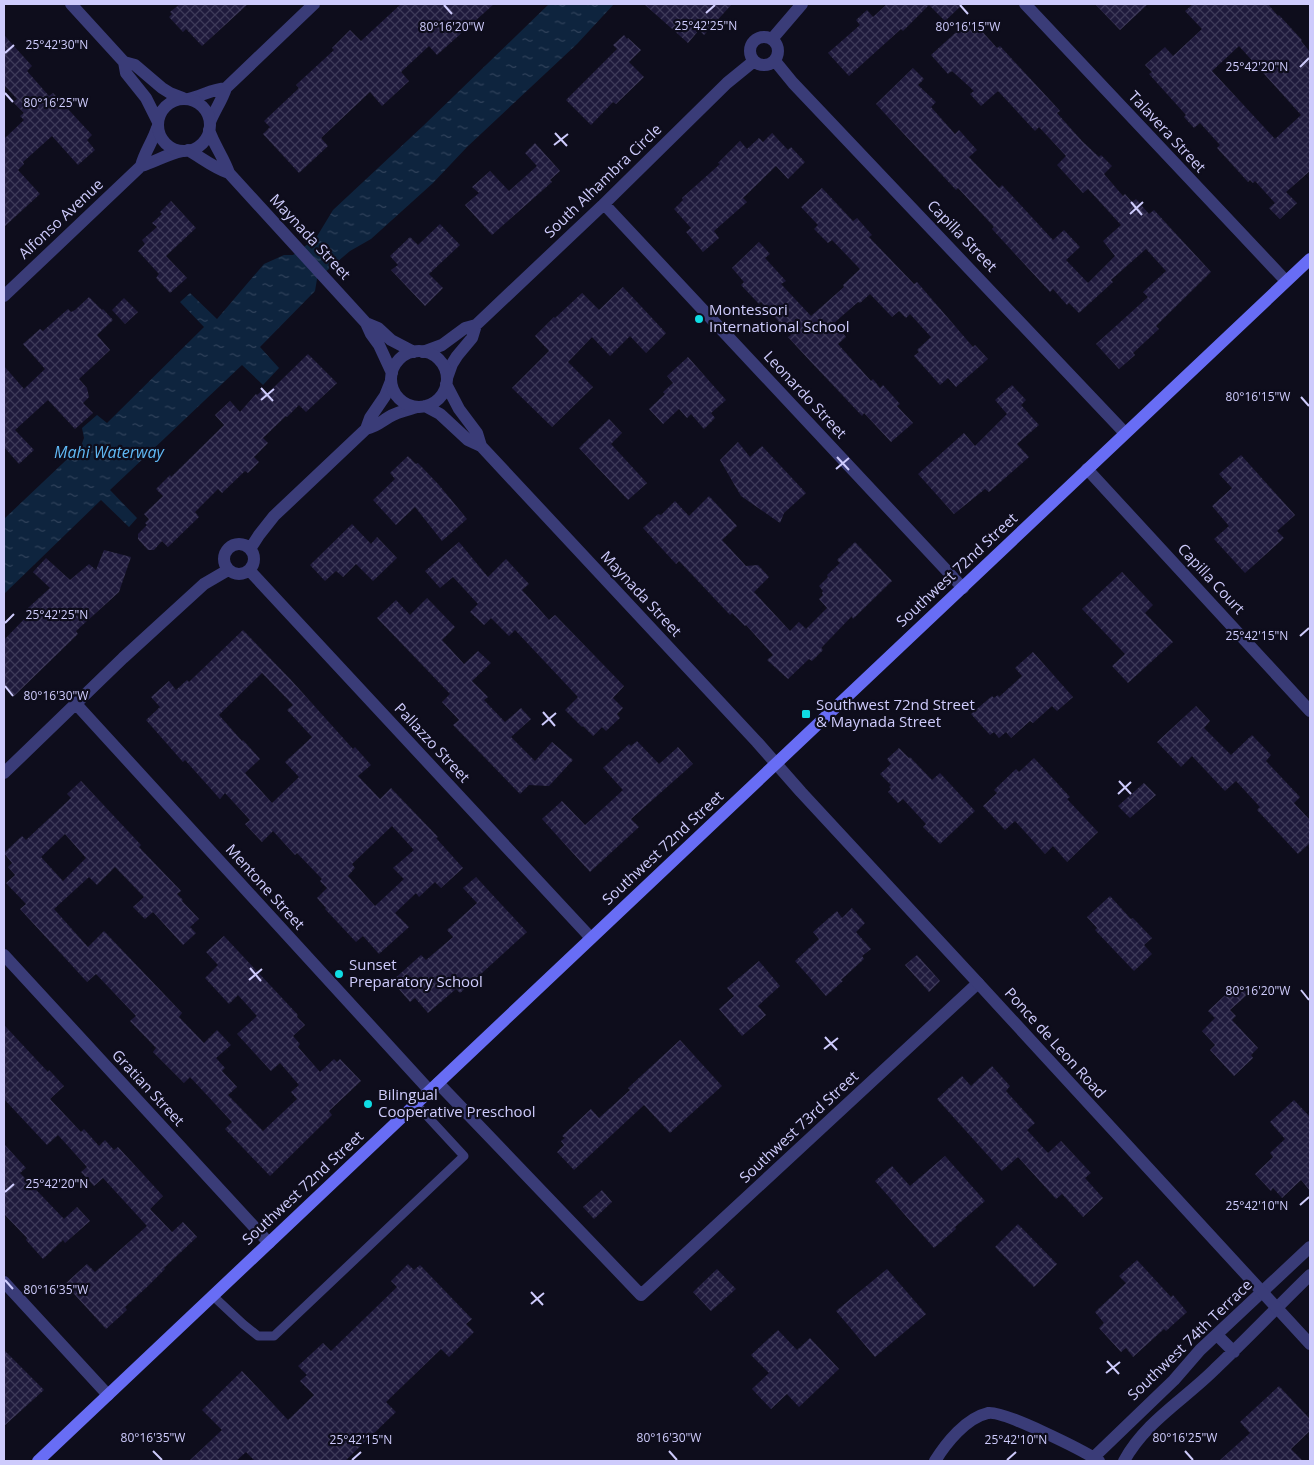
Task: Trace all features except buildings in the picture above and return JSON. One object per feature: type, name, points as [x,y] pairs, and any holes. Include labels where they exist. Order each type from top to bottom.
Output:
[{"type":"main road","name":"Southwest 72nd Street","points":[[38,1461],[1310,259]]},
{"type":"street","points":[[71,4],[124,62],[126,73],[146,98],[158,125],[160,136],[165,144],[173,149],[185,151],[199,146],[205,141],[218,104],[224,97],[226,88],[314,4]]},
{"type":"street","points":[[772,39],[802,4]]},
{"type":"street","name":"Talavera Street","points":[[1025,4],[1286,281]]},
{"type":"street","points":[[763,37],[772,39],[779,49],[779,53],[775,61],[764,66],[760,65],[754,61],[750,53],[752,44],[763,37]]},
{"type":"street","name":"South Alhambra Circle","points":[[419,352],[442,345],[465,328],[476,325],[604,204],[727,83],[754,61]]},
{"type":"street","name":"Capilla Street","points":[[775,61],[793,83],[1125,433]]},
{"type":"street","points":[[124,62],[136,64],[170,93],[199,103],[209,116],[210,126]]},
{"type":"street","points":[[158,125],[162,110],[167,104],[175,100],[186,99],[226,88]]},
{"type":"street","name":"Alfonso Avenue","points":[[4,296],[141,166],[154,139],[158,125]]},
{"type":"street","name":"Maynada Street","points":[[210,126],[218,151],[229,173],[366,323],[370,334],[379,345],[391,377]]},
{"type":"street","name":"Alfonso Avenue","points":[[141,166],[151,164],[170,153],[185,151]]},
{"type":"street","name":"Maynada Street","points":[[185,151],[229,173]]},
{"type":"street","name":"Leonardo Street","points":[[604,204],[963,588]]},
{"type":"street","name":"Maynada Street","points":[[366,323],[378,328],[391,340],[419,352]]},
{"type":"street","name":"South Alhambra Circle","points":[[446,381],[452,364],[472,338],[476,325]]},
{"type":"street","points":[[250,549],[274,516],[366,429],[370,418],[386,396],[395,365],[400,359],[406,354],[419,352],[432,355],[439,361],[444,369],[446,381],[439,398],[433,403],[400,412],[377,426],[366,429]]},
{"type":"street","points":[[391,377],[396,396],[409,405],[421,406]]},
{"type":"street","name":"Maynada Street","points":[[446,381],[459,410],[476,433],[481,446],[776,764]]},
{"type":"street","name":"Maynada Street","points":[[421,406],[440,414],[468,440],[481,446]]},
{"type":"street","name":"Capilla Court","points":[[1087,469],[1310,711]]},
{"type":"street","points":[[237,544],[250,549],[254,560],[249,570],[241,574],[228,570],[224,561],[229,548],[237,544]]},
{"type":"street","points":[[4,773],[123,658],[204,584],[228,570]]},
{"type":"street","name":"Pallazzo Street","points":[[249,570],[591,938]]},
{"type":"street","name":"Mentone Street","points":[[76,704],[434,1087],[642,1295]]},
{"type":"street","name":"Ponce de Leon Road","points":[[776,764],[1310,1344]]},
{"type":"street","name":"Gratian Street","points":[[4,955],[269,1243]]},
{"type":"street","name":"Southwest 73rd Street","points":[[642,1295],[978,983]]},
{"type":"street","name":"Southwest 74th Terrace","points":[[1096,1459],[1149,1403],[1174,1380],[1200,1350],[1310,1247]]},
{"type":"street","points":[[1124,1461],[1140,1437],[1161,1416],[1234,1352],[1310,1275]]},
{"type":"street","points":[[4,1282],[108,1395]]},
{"type":"street","points":[[1217,1334],[1234,1352]]},
{"type":"street","points":[[1188,1364],[1203,1380]]},
{"type":"street","points":[[1149,1403],[1161,1416]]},
{"type":"street","points":[[935,1461],[949,1441],[966,1425],[988,1413],[1012,1419],[1096,1459]]},
{"type":"lane","points":[[212,1296],[258,1336],[274,1336],[464,1156],[416,1104]]},
{"type":"water","name":"Mahi Waterway","points":[[549,4],[614,4],[577,44],[467,147],[433,183],[371,239],[350,251],[317,279],[315,291],[260,347],[279,368],[263,385],[242,365],[110,490],[137,518],[129,527],[101,500],[4,594],[4,519],[81,446],[84,438],[82,428],[97,415],[107,423],[204,327],[180,302],[190,293],[217,319],[264,264],[284,255],[293,255],[316,238],[333,210]]},
{"type":"place","name":"Montessori International School","points":[[699,319]]},
{"type":"place","name":"Southwest 72nd Street & Maynada Street","points":[[806,714]]},
{"type":"place","name":"Sunset Preparatory School","points":[[339,974]]},
{"type":"place","name":"Bilingual Cooperative Preschool","points":[[368,1104]]}]
